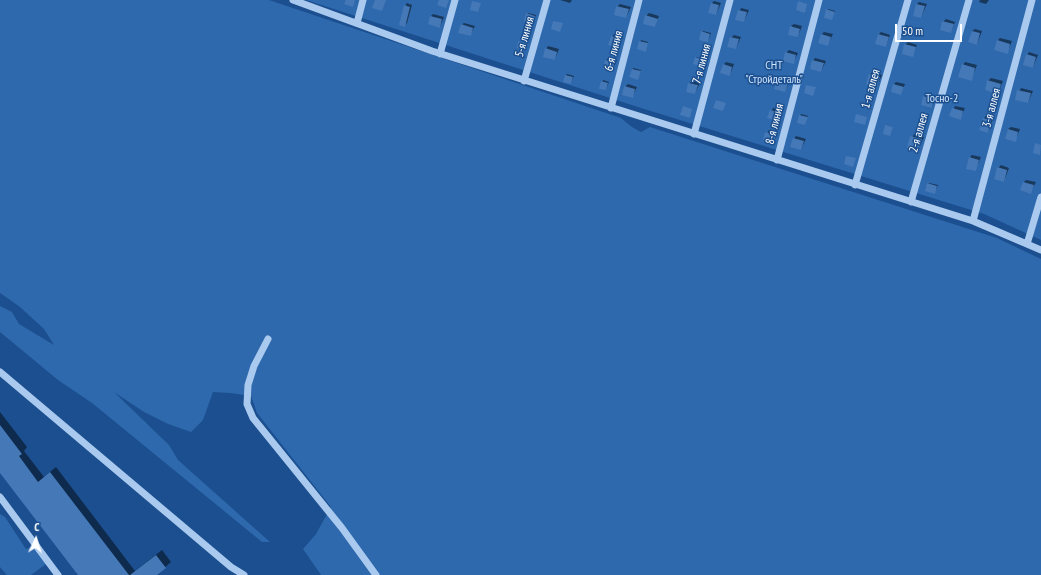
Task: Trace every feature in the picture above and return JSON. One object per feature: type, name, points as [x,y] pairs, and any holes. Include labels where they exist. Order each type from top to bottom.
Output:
[{"type":"street","points":[[293,0],[440,54],[973,221],[1041,250]]},
{"type":"street","points":[[357,23],[363,0]]},
{"type":"street","points":[[440,54],[455,0]]},
{"type":"street","name":"5-я линия","points":[[524,81],[547,0]]},
{"type":"street","name":"6-я линия","points":[[611,108],[639,0]]},
{"type":"street","name":"7-я линия","points":[[694,134],[730,0]]},
{"type":"street","name":"8-я линия","points":[[777,160],[819,0]]},
{"type":"street","name":"1-я аллея","points":[[855,185],[908,0]]},
{"type":"street","name":"2-я аллея","points":[[911,202],[969,0]]},
{"type":"street","name":"3-я аллея","points":[[973,221],[1032,0]]},
{"type":"street","points":[[1027,244],[1041,197]]},
{"type":"street","points":[[268,339],[254,366],[248,385],[247,404],[253,418],[342,528],[376,575]]},
{"type":"street","points":[[0,372],[225,562],[244,575]]},
{"type":"street","points":[[0,497],[58,575]]},
{"type":"green space","points":[[0,0],[269,0],[621,118],[641,132],[650,127],[997,238],[1041,259],[1041,575],[321,575],[303,549],[316,534],[331,507],[257,413],[251,396],[213,392],[203,420],[191,432],[168,424],[144,412],[114,392],[169,445],[178,460],[270,542],[262,542],[92,403],[58,380],[0,332],[0,306],[12,312],[19,324],[54,345],[44,329],[20,307],[0,293]]},
{"type":"green space","name":"Тосно-2","points":[[306,0],[1041,0],[1041,240],[984,214],[641,108]]},
{"type":"green space","points":[[0,514],[5,517],[26,549],[38,544],[50,561],[31,575],[7,575],[0,567]]},
{"type":"building","points":[[346,0],[355,0],[353,7],[344,4]]},
{"type":"building","points":[[375,0],[386,0],[382,11],[372,8]]},
{"type":"building","points":[[439,0],[449,0],[446,8],[437,5]]},
{"type":"building","points":[[472,1],[481,3],[478,12],[470,10]]},
{"type":"building","points":[[798,1],[807,4],[805,13],[796,10]]},
{"type":"building","points":[[711,3],[719,5],[716,15],[708,13]]},
{"type":"building","points":[[916,4],[925,6],[921,18],[913,16]]},
{"type":"building","points":[[404,5],[410,7],[405,27],[399,25]]},
{"type":"building","points":[[616,6],[629,9],[626,18],[614,15]]},
{"type":"building","points":[[826,9],[835,12],[832,20],[824,18]]},
{"type":"building","points":[[738,10],[747,12],[744,22],[735,20]]},
{"type":"building","points":[[526,13],[535,16],[533,24],[524,21]]},
{"type":"building","points":[[645,15],[658,19],[655,27],[643,24]]},
{"type":"building","points":[[430,16],[442,19],[440,28],[428,24]]},
{"type":"building","points":[[553,21],[563,23],[560,32],[551,29]]},
{"type":"building","points":[[942,21],[954,24],[951,33],[940,30]]},
{"type":"building","points":[[461,24],[473,28],[471,36],[458,33]]},
{"type":"building","points":[[790,26],[800,29],[798,37],[788,35]]},
{"type":"building","points":[[701,31],[710,34],[708,42],[699,40]]},
{"type":"building","points":[[972,31],[980,33],[977,45],[968,42]]},
{"type":"building","points":[[821,34],[831,37],[828,46],[818,43]]},
{"type":"building","points":[[878,34],[889,37],[886,47],[875,44]]},
{"type":"building","points":[[611,36],[622,39],[619,48],[608,45]]},
{"type":"building","points":[[730,37],[739,39],[736,49],[727,47]]},
{"type":"building","points":[[997,40],[1010,44],[1008,54],[994,50]]},
{"type":"building","points":[[518,41],[528,44],[526,50],[517,48]]},
{"type":"building","points":[[639,41],[648,43],[646,52],[637,49]]},
{"type":"building","points":[[904,44],[916,47],[913,57],[902,54]]},
{"type":"building","points":[[545,48],[557,52],[555,60],[543,57]]},
{"type":"building","points":[[785,52],[796,55],[794,64],[783,61]]},
{"type":"building","points":[[1026,54],[1036,57],[1033,68],[1023,65]]},
{"type":"building","points":[[695,57],[704,60],[702,67],[693,64]]},
{"type":"building","points":[[605,60],[615,62],[612,72],[603,69]]},
{"type":"building","points":[[812,60],[824,63],[821,72],[810,69]]},
{"type":"building","points":[[723,64],[732,67],[730,76],[720,73]]},
{"type":"building","points":[[962,64],[975,68],[972,81],[958,77]]},
{"type":"building","points":[[632,69],[641,71],[638,80],[629,77]]},
{"type":"building","points":[[869,74],[880,77],[877,87],[866,84]]},
{"type":"building","points":[[565,75],[573,77],[571,84],[563,82]]},
{"type":"building","points":[[777,80],[788,83],[785,92],[774,89]]},
{"type":"building","points":[[987,80],[1001,84],[998,94],[985,90]]},
{"type":"building","points":[[601,81],[608,83],[606,90],[599,89]]},
{"type":"building","points":[[688,83],[698,85],[695,94],[686,92]]},
{"type":"building","points":[[893,84],[904,87],[901,95],[891,92]]},
{"type":"building","points":[[806,85],[816,87],[813,96],[804,93]]},
{"type":"building","points":[[624,86],[635,89],[633,98],[622,95]]},
{"type":"building","points":[[1017,90],[1031,93],[1028,103],[1015,100]]},
{"type":"building","points":[[923,96],[934,99],[932,108],[921,105]]},
{"type":"building","points":[[716,100],[726,103],[723,111],[713,108]]},
{"type":"building","points":[[683,106],[692,109],[690,118],[680,115]]},
{"type":"building","points":[[952,108],[963,111],[961,120],[949,116]]},
{"type":"building","points":[[770,110],[781,113],[778,121],[767,118]]},
{"type":"building","points":[[856,114],[867,117],[865,125],[854,122]]},
{"type":"building","points":[[799,115],[808,117],[805,125],[797,123]]},
{"type":"building","points":[[983,118],[991,120],[988,133],[979,130]]},
{"type":"building","points":[[885,125],[893,127],[890,136],[883,134]]},
{"type":"building","points":[[1008,129],[1018,132],[1016,142],[1005,139]]},
{"type":"building","points":[[765,132],[776,135],[774,143],[763,140]]},
{"type":"building","points":[[910,136],[922,139],[918,151],[907,148]]},
{"type":"building","points":[[793,138],[804,141],[801,150],[790,147]]},
{"type":"building","points":[[1035,143],[1041,145],[1040,155],[1033,153]]},
{"type":"building","points":[[846,156],[856,158],[853,167],[844,164]]},
{"type":"building","points":[[969,157],[979,160],[976,171],[966,169]]},
{"type":"building","points":[[997,167],[1007,170],[1004,182],[994,179]]},
{"type":"building","points":[[1023,182],[1034,185],[1031,194],[1020,190]]},
{"type":"building","points":[[927,183],[937,186],[935,194],[925,191]]},
{"type":"building","points":[[0,425],[22,454],[19,456],[38,482],[50,472],[129,575],[78,575],[0,473]]},
{"type":"building","points":[[156,555],[166,568],[157,575],[130,575]]},
{"type":"park label","name":"СНТ \"Стройдеталь\"","points":[[774,73]]}]
